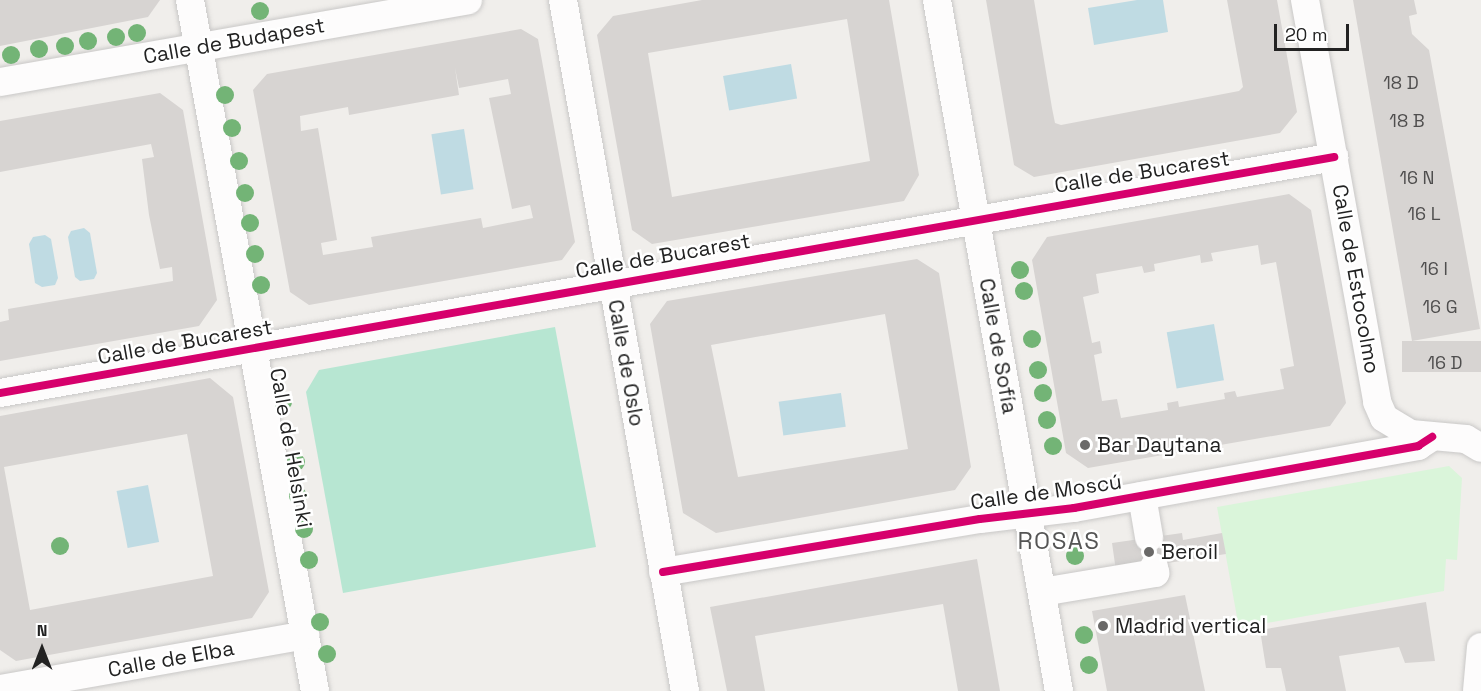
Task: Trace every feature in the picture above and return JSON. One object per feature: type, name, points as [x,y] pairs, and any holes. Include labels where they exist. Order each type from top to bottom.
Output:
[{"type":"street","name":"Calle de Helsinki","points":[[190,0],[255,348],[315,691]]},
{"type":"street","name":"Calle de Budapest","points":[[0,82],[468,0]]},
{"type":"street","name":"Calle de Oslo","points":[[563,0],[685,691]]},
{"type":"street","name":"Calle de Sofía","points":[[938,0],[1059,691]]},
{"type":"street","name":"Calle de Estocolmo","points":[[1305,0],[1377,402],[1384,418],[1400,428],[1432,437],[1466,439],[1480,446]]},
{"type":"street","name":"Calle de Bucarest","points":[[0,393],[975,219],[1334,158]]},
{"type":"street","name":"Calle de Moscú","points":[[663,572],[1028,512],[1142,496],[1418,446],[1432,437]]},
{"type":"street","points":[[1142,496],[1149,537]]},
{"type":"street","points":[[1042,592],[1155,573],[1154,567]]},
{"type":"street","name":"Calle de Elba","points":[[0,689],[305,635]]},
{"type":"street","points":[[1477,691],[1481,647]]},
{"type":"green space","points":[[555,327],[596,547],[343,593],[306,392],[319,370]]},
{"type":"green space","points":[[1449,466],[1462,478],[1457,560],[1446,559],[1444,591],[1239,628],[1217,507]]},
{"type":"water","points":[[1137,0],[1163,0],[1168,32],[1094,45],[1088,8]]},
{"type":"water","points":[[791,64],[797,98],[729,110],[723,76]]},
{"type":"water","points":[[464,129],[474,189],[441,194],[431,134]]},
{"type":"water","points":[[84,228],[90,233],[97,273],[94,279],[80,281],[75,277],[68,237],[71,231]]},
{"type":"water","points":[[45,235],[51,239],[58,278],[55,285],[42,287],[35,283],[29,244],[33,237]]},
{"type":"water","points":[[1214,324],[1224,380],[1177,388],[1167,332]]},
{"type":"water","points":[[841,393],[846,427],[783,435],[779,402]]},
{"type":"water","points":[[148,485],[159,542],[128,548],[117,491]]},
{"type":"building","points":[[0,0],[160,0],[148,17],[0,46]]},
{"type":"building","points":[[702,0],[889,0],[919,175],[904,201],[652,244],[632,230],[597,35],[613,16]],"holes":[[[847,19],[870,161],[672,197],[648,53]]]},
{"type":"building","points":[[986,0],[1034,0],[1055,123],[1061,125],[1239,91],[1243,87],[1227,0],[1277,0],[1297,112],[1280,133],[1034,177],[1014,165]]},
{"type":"building","points":[[1353,0],[1414,0],[1417,14],[1409,16],[1412,34],[1429,50],[1480,329],[1412,341]]},
{"type":"building","points":[[521,29],[538,39],[575,242],[562,260],[309,305],[290,292],[253,90],[267,74]],"holes":[[[455,68],[459,88],[508,79],[511,94],[489,98],[512,209],[530,205],[533,218],[483,228],[481,218],[371,237],[373,247],[323,255],[321,243],[337,240],[318,128],[301,131],[300,116],[348,107],[349,115],[459,95]]]},
{"type":"building","points":[[160,93],[183,110],[217,300],[199,326],[0,361],[0,322],[9,320],[8,309],[173,281],[172,267],[160,269],[149,215],[142,159],[154,157],[151,144],[0,172],[0,121]]},
{"type":"building","points":[[1289,194],[1311,210],[1346,403],[1330,426],[1088,468],[1066,453],[1032,260],[1047,237]],"holes":[[[1258,245],[1261,265],[1276,262],[1294,366],[1280,369],[1284,389],[1237,397],[1235,391],[1224,393],[1225,399],[1179,407],[1178,401],[1167,403],[1168,410],[1121,418],[1117,399],[1102,401],[1094,355],[1102,353],[1100,341],[1092,343],[1083,297],[1099,293],[1096,274],[1142,266],[1144,273],[1155,271],[1154,264],[1200,255],[1201,263],[1213,261],[1211,253]]]},
{"type":"building","points":[[917,259],[939,273],[971,467],[955,490],[716,533],[683,513],[650,324],[667,301]],"holes":[[[885,314],[908,449],[738,477],[711,345]]]},
{"type":"building","points":[[1402,341],[1481,341],[1481,372],[1402,372]]},
{"type":"building","points":[[210,378],[233,397],[269,592],[252,618],[16,661],[0,650],[0,416]],"holes":[[[187,434],[213,576],[30,610],[4,467]]]},
{"type":"building","name":"Beroil","points":[[1182,533],[1183,540],[1222,533],[1226,554],[1116,571],[1112,543]]},
{"type":"building","points":[[977,559],[1000,691],[958,691],[943,604],[755,636],[765,691],[727,691],[710,607]]},
{"type":"building","points":[[1185,595],[1205,691],[1107,691],[1092,611]]},
{"type":"building","points":[[1426,602],[1435,661],[1405,663],[1399,647],[1339,656],[1346,691],[1286,691],[1281,668],[1266,668],[1260,630]]},
{"type":"cycle path","points":[[0,393],[1334,157]]},
{"type":"cycle path","points":[[663,572],[980,519],[1074,508],[1418,446],[1432,437]]},
{"type":"place","name":"Bar Daytana","points":[[1085,445]]},
{"type":"place","name":"Beroil","points":[[1149,552]]},
{"type":"place","name":"Madrid vertical","points":[[1103,626]]},
{"type":"district","name":"ROSAS","points":[[1059,541]]}]
